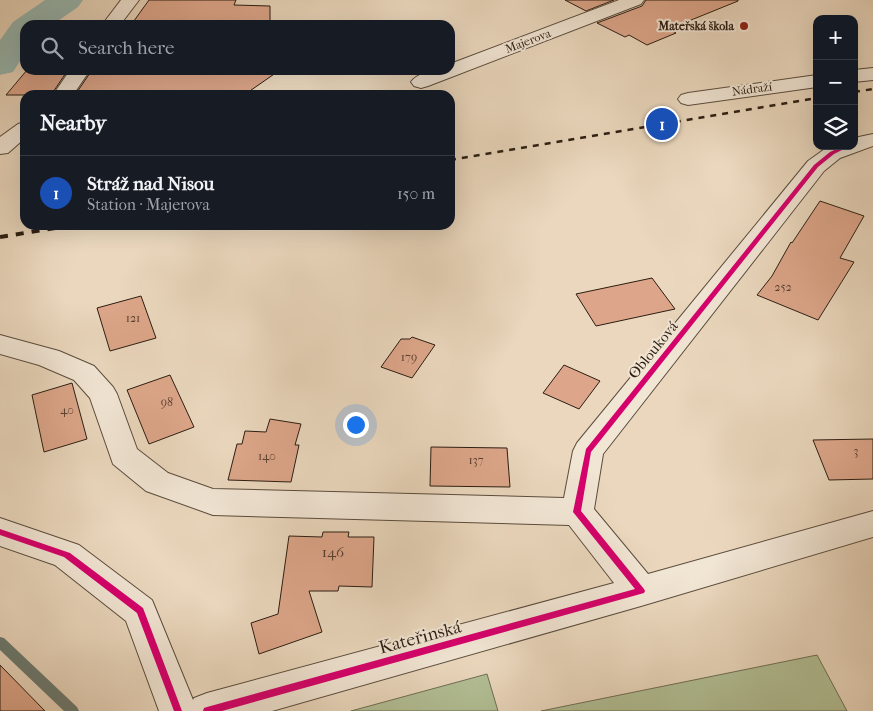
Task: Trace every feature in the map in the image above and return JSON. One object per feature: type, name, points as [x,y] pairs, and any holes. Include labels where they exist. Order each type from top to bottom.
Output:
[{"type":"street","points":[[115,20],[130,0]]},
{"type":"street","name":"Majerova","points":[[455,69],[635,0]]},
{"type":"street","points":[[858,76],[873,74]]},
{"type":"street","points":[[66,90],[76,75]]},
{"type":"street","name":"Majerova","points":[[421,82],[439,75]]},
{"type":"street","name":"Nádraží","points":[[688,99],[813,82]]},
{"type":"street","points":[[0,148],[20,132]]},
{"type":"street","points":[[858,144],[873,140]]},
{"type":"street","name":"Oblouková","points":[[577,512],[588,451],[816,166],[839,150]]},
{"type":"street","points":[[0,344],[49,358],[84,373],[103,394],[124,456],[157,482],[213,502],[577,512],[641,591]]},
{"type":"street","name":"Kateřinská","points":[[207,711],[641,591],[873,524]]},
{"type":"street","points":[[0,532],[67,555],[140,611],[178,711]]},
{"type":"green space","points":[[817,655],[847,711],[541,711]]},
{"type":"green space","points":[[487,674],[498,711],[351,711]]},
{"type":"building","points":[[149,0],[236,0],[234,5],[270,6],[270,20],[135,20]]},
{"type":"building","points":[[565,0],[614,0],[586,11]]},
{"type":"building","points":[[646,0],[738,1],[669,29],[676,33],[647,45],[629,35],[625,37],[597,23],[642,6]]},
{"type":"building","points":[[23,75],[65,75],[54,90],[20,90],[20,95],[6,95]]},
{"type":"building","points":[[89,75],[273,75],[251,90],[78,90]]},
{"type":"building","points":[[820,201],[864,216],[840,258],[854,262],[818,320],[757,295],[772,276],[791,242]]},
{"type":"building","points":[[652,278],[675,309],[596,326],[576,294]]},
{"type":"building","points":[[141,296],[156,338],[110,351],[97,308]]},
{"type":"building","points":[[412,337],[435,345],[412,378],[381,367],[401,339],[410,339]]},
{"type":"building","points":[[564,365],[600,381],[579,409],[543,393]]},
{"type":"building","points":[[170,375],[194,427],[149,444],[127,390]]},
{"type":"building","points":[[72,383],[87,439],[44,452],[32,395]]},
{"type":"building","points":[[270,419],[301,424],[295,445],[299,445],[291,482],[228,480],[237,444],[242,444],[245,431],[266,432]]},
{"type":"building","points":[[873,439],[873,479],[829,480],[813,440]]},
{"type":"building","points":[[431,447],[507,448],[510,487],[430,486]]},
{"type":"building","points":[[323,532],[349,532],[348,537],[374,537],[372,587],[339,586],[338,591],[309,591],[322,632],[259,654],[251,623],[278,614],[289,536],[322,537]]},
{"type":"building","points":[[0,665],[45,711],[0,711]]},
{"type":"waterway","points":[[37,20],[67,0]]},
{"type":"waterway","points":[[0,64],[20,36]]},
{"type":"waterway","points":[[0,642],[73,711]]},
{"type":"railway","points":[[858,91],[873,89]]},
{"type":"railway","points":[[455,159],[813,99]]},
{"type":"railway","points":[[0,237],[43,230]]},
{"type":"cycle path","points":[[207,711],[641,591],[577,512],[588,451],[816,166],[839,150]]},
{"type":"cycle path","points":[[0,532],[67,555],[140,611],[178,711]]},
{"type":"place","name":"Mateřská škola","points":[[744,26]]},
{"type":"place","name":"Stráž nad Nisou","points":[[662,124]]}]
